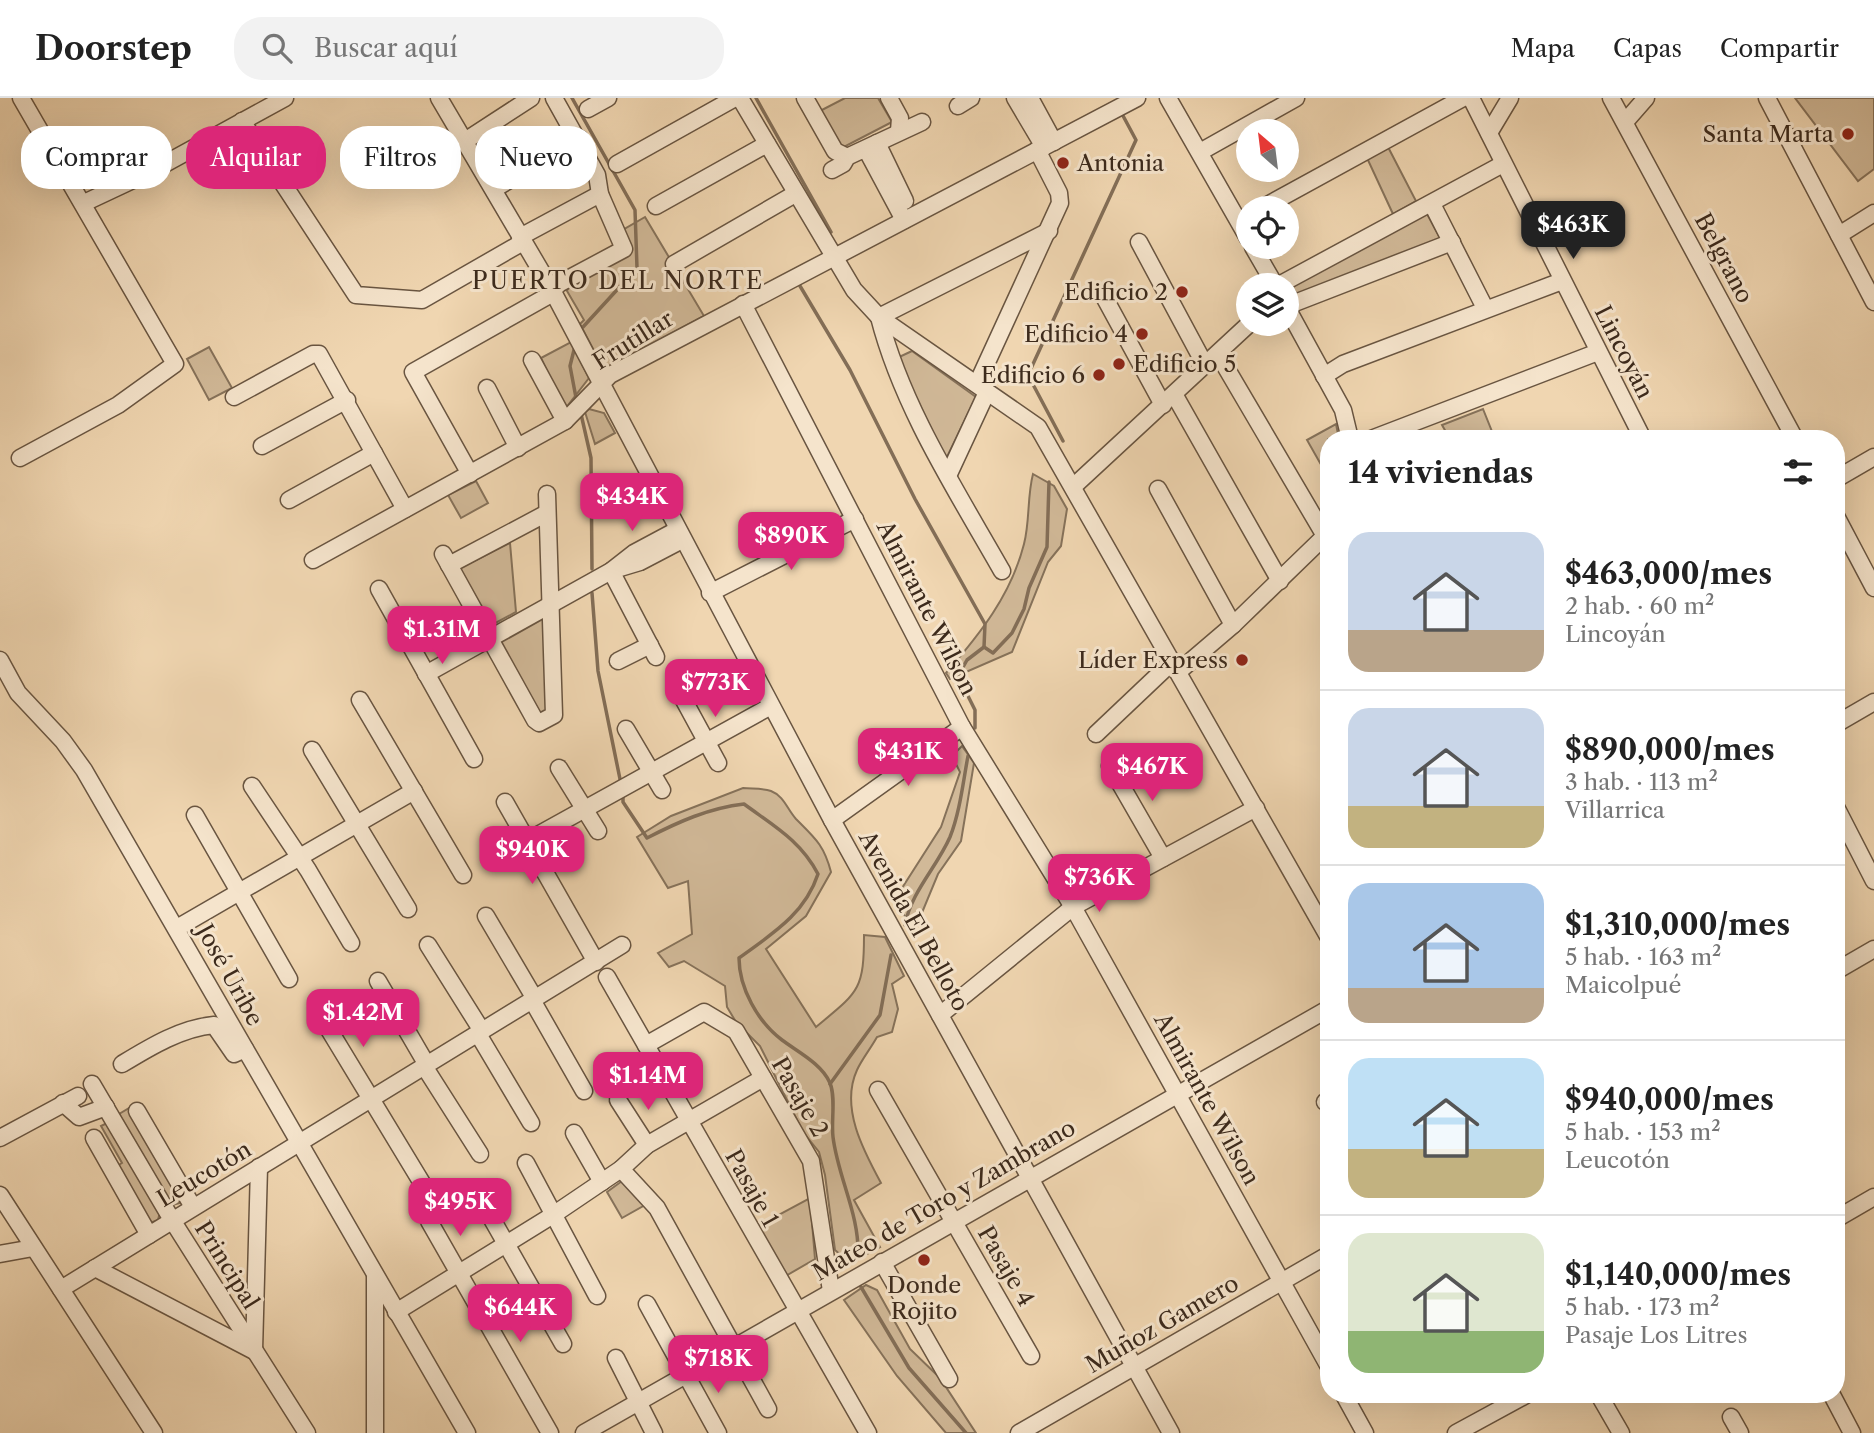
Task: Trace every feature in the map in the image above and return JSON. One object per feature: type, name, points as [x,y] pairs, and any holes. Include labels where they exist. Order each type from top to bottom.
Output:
[{"type":"street","points":[[20,458],[118,405],[174,365],[84,203],[21,98]]},
{"type":"street","points":[[84,203],[150,172],[285,98]]},
{"type":"street","name":"Avenida El Belloto","points":[[439,98],[475,158]]},
{"type":"street","points":[[465,141],[531,98]]},
{"type":"street","points":[[554,98],[572,126]]},
{"type":"street","points":[[588,109],[608,98]]},
{"type":"street","points":[[617,164],[735,98]]},
{"type":"street","points":[[740,98],[832,258],[853,289],[879,317],[1038,427],[1320,922]]},
{"type":"street","points":[[805,98],[835,151],[847,157]]},
{"type":"street","points":[[889,98],[900,118],[899,131]]},
{"type":"street","points":[[1016,98],[1045,146]]},
{"type":"street","points":[[948,476],[1060,203],[1030,98]]},
{"type":"street","points":[[1168,98],[1236,208]]},
{"type":"street","points":[[1200,152],[1296,98]]},
{"type":"street","points":[[1284,196],[1463,98]]},
{"type":"street","name":"Lincoyán","points":[[1471,98],[1638,430]]},
{"type":"street","points":[[1489,133],[1510,98]]},
{"type":"street","name":"Belgrano","points":[[1611,98],[1790,430]]},
{"type":"street","points":[[1625,122],[1646,98]]},
{"type":"street","points":[[1767,98],[1839,235],[1870,285],[1874,302]]},
{"type":"street","name":"Frutillar","points":[[313,560],[518,448],[574,413],[610,375],[1131,101]]},
{"type":"street","points":[[242,121],[356,295],[422,300],[600,194]]},
{"type":"street","points":[[832,170],[843,164],[847,157],[899,131],[904,133],[922,122]]},
{"type":"street","points":[[656,206],[766,144]]},
{"type":"street","points":[[871,146],[908,218]]},
{"type":"street","points":[[1299,274],[1503,164]]},
{"type":"street","points":[[470,474],[413,372],[624,249],[600,194],[597,175]]},
{"type":"street","name":"Avenida El Belloto","points":[[494,189],[602,384],[832,820],[1171,1433]]},
{"type":"street","points":[[674,264],[795,194]]},
{"type":"street","points":[[1432,204],[1485,308]]},
{"type":"street","points":[[1839,235],[1874,214]]},
{"type":"street","points":[[879,317],[1049,231]]},
{"type":"street","points":[[1139,242],[1205,365]]},
{"type":"street","points":[[1299,301],[1452,242]]},
{"type":"street","points":[[1324,376],[1343,365],[1485,308],[1562,281]]},
{"type":"street","points":[[1102,293],[1280,581]]},
{"type":"street","name":"Almirante Wilson","points":[[743,304],[962,727],[1073,907],[1320,1350]]},
{"type":"street","points":[[879,317],[890,358],[948,476],[1002,571]]},
{"type":"street","points":[[1299,330],[1347,421],[1348,430]]},
{"type":"street","points":[[1074,486],[1237,336]]},
{"type":"street","points":[[1394,430],[1598,352]]},
{"type":"street","points":[[234,397],[317,354],[347,400],[405,509]]},
{"type":"street","points":[[1218,354],[1320,525]]},
{"type":"street","points":[[532,360],[574,413]]},
{"type":"street","points":[[487,388],[518,448]]},
{"type":"street","points":[[262,446],[347,400]]},
{"type":"street","points":[[289,500],[374,453]]},
{"type":"street","points":[[1845,473],[1874,457]]},
{"type":"street","points":[[1158,489],[1233,625]]},
{"type":"street","points":[[547,494],[554,715],[539,723],[488,639],[446,560],[547,513]]},
{"type":"street","points":[[710,593],[855,519]]},
{"type":"street","points":[[1845,533],[1874,588]]},
{"type":"street","points":[[426,674],[611,571],[640,562],[680,535]]},
{"type":"street","points":[[1096,734],[1175,667],[1233,625],[1320,541]]},
{"type":"street","points":[[611,571],[653,651],[618,661]]},
{"type":"street","points":[[379,589],[474,759]]},
{"type":"street","name":"José Uribe","points":[[0,660],[18,693],[63,741],[84,770],[467,1433]]},
{"type":"street","points":[[680,693],[718,763]]},
{"type":"street","points":[[360,700],[463,875]]},
{"type":"street","points":[[1845,719],[1874,702]]},
{"type":"street","points":[[527,841],[771,706]]},
{"type":"street","points":[[832,820],[962,727]]},
{"type":"street","points":[[626,729],[662,790]]},
{"type":"street","points":[[312,750],[408,909]]},
{"type":"street","points":[[1110,766],[1163,858]]},
{"type":"street","points":[[559,768],[598,831]]},
{"type":"street","points":[[253,786],[351,943]]},
{"type":"street","points":[[177,928],[414,791]]},
{"type":"street","points":[[505,802],[596,962]]},
{"type":"street","points":[[940,1015],[1073,907],[1256,808]]},
{"type":"street","points":[[195,816],[289,979]]},
{"type":"street","points":[[1845,825],[1874,881]]},
{"type":"street","points":[[486,916],[584,1091]]},
{"type":"street","points":[[428,945],[531,1123]]},
{"type":"street","name":"Leucotón","points":[[61,1289],[622,945]]},
{"type":"street","points":[[1845,966],[1874,948]]},
{"type":"street","name":"Pasaje 1","points":[[607,976],[868,1433]]},
{"type":"street","points":[[378,981],[480,1154]]},
{"type":"street","name":"Pasaje 2","points":[[646,1045],[705,1012],[736,1031],[811,1161],[831,1291]]},
{"type":"street","name":"Mateo de Toro y Zambrano","points":[[587,1432],[1029,1177],[1320,1013]]},
{"type":"street","points":[[322,1018],[425,1188]]},
{"type":"street","points":[[122,1065],[148,1047],[204,1026],[214,1025],[234,1054],[244,1049]]},
{"type":"street","points":[[396,1312],[553,1215],[621,1169],[647,1145],[690,1123],[763,1078]]},
{"type":"street","name":"Principal","points":[[92,1084],[172,1220],[306,1433]]},
{"type":"street","name":"Pasaje 4","points":[[878,1090],[1031,1356]]},
{"type":"street","points":[[0,1138],[78,1096]]},
{"type":"street","points":[[618,1100],[647,1145]]},
{"type":"street","points":[[63,1103],[79,1117],[109,1113]]},
{"type":"street","name":"Principal","points":[[137,1111],[194,1207]]},
{"type":"street","points":[[574,1133],[602,1182]]},
{"type":"street","points":[[94,1138],[149,1235]]},
{"type":"street","points":[[526,1163],[597,1296]]},
{"type":"street","points":[[95,1268],[254,1351],[259,1167]]},
{"type":"street","points":[[621,1169],[657,1208],[736,1346],[768,1409]]},
{"type":"street","points":[[476,1191],[563,1344]]},
{"type":"street","points":[[0,1195],[154,1433]]},
{"type":"street","points":[[1845,1214],[1874,1197]]},
{"type":"street","points":[[429,1221],[550,1433]]},
{"type":"street","points":[[0,1254],[33,1248]]},
{"type":"street","name":"Muñoz Gamero","points":[[1019,1433],[1320,1260]]},
{"type":"street","points":[[881,1262],[949,1380]]},
{"type":"street","points":[[376,1275],[376,1433]]},
{"type":"street","points":[[647,1304],[718,1433]]},
{"type":"street","points":[[616,1358],[654,1433]]},
{"type":"street","points":[[1348,1403],[1365,1433]]},
{"type":"street","points":[[1455,1433],[1511,1403]]},
{"type":"street","points":[[1604,1403],[1621,1433]]},
{"type":"street","points":[[1836,1403],[1852,1433]]},
{"type":"street","points":[[1731,1417],[1740,1433]]},
{"type":"shaded area","points":[[845,98],[878,98],[892,122],[840,149],[818,112]]},
{"type":"shaded area","name":"Santa Marta","points":[[1795,98],[1874,98],[1874,169],[1858,181]]},
{"type":"shaded area","points":[[1388,147],[1416,201],[1393,214],[1367,158]]},
{"type":"shaded area","points":[[1426,212],[1441,240],[1299,295],[1299,281]]},
{"type":"shaded area","points":[[645,217],[704,316],[604,370],[580,324],[584,320],[567,291],[569,286],[631,251],[621,231]]},
{"type":"shaded area","points":[[571,342],[589,378],[565,409],[541,358]]},
{"type":"shaded area","points":[[209,347],[232,388],[209,400],[187,359]]},
{"type":"shaded area","points":[[912,351],[976,397],[946,459],[897,358]]},
{"type":"shaded area","points":[[589,409],[604,413],[615,433],[595,444],[585,412]]},
{"type":"shaded area","points":[[1483,409],[1491,430],[1445,430],[1442,425]]},
{"type":"shaded area","points":[[1336,424],[1337,430],[1325,430]]},
{"type":"shaded area","points":[[1320,433],[1320,463],[1307,440]]},
{"type":"shaded area","points":[[1033,474],[1054,486],[1067,509],[1061,546],[1048,562],[1012,652],[950,679],[946,673],[993,613],[1018,563],[1026,535]]},
{"type":"shaded area","points":[[476,481],[488,503],[461,518],[448,495]]},
{"type":"shaded area","points":[[510,543],[516,612],[490,626],[460,568]]},
{"type":"shaded area","points":[[543,619],[547,711],[542,716],[500,643]]},
{"type":"shaded area","points":[[962,746],[974,763],[961,841],[938,874],[914,932],[895,899],[941,827],[960,772],[952,756]]},
{"type":"shaded area","points":[[743,788],[768,790],[779,796],[818,842],[831,872],[806,916],[766,949],[816,1027],[856,989],[862,968],[864,935],[885,937],[904,976],[892,984],[898,1009],[892,1032],[877,1037],[859,1066],[852,1084],[852,1113],[856,1128],[881,1183],[854,1200],[880,1247],[850,1263],[835,1250],[825,1175],[819,1152],[803,1132],[760,1046],[736,1022],[727,1007],[725,986],[684,961],[669,967],[658,953],[692,934],[688,881],[668,888],[637,837],[671,816]]},
{"type":"shaded area","points":[[131,1107],[183,1202],[172,1205],[119,1114]]},
{"type":"shaded area","points":[[109,1122],[160,1212],[158,1220],[150,1223],[117,1166],[122,1163],[101,1126]]},
{"type":"shaded area","points":[[622,1181],[645,1205],[622,1218],[607,1192]]},
{"type":"shaded area","points":[[810,1198],[815,1259],[784,1277],[756,1227]]},
{"type":"shaded area","points":[[866,1285],[877,1290],[910,1349],[940,1378],[976,1433],[946,1433],[897,1376],[844,1300]]},
{"type":"waterway","points":[[572,98],[635,210],[637,268],[583,327]]},
{"type":"waterway","points":[[756,98],[831,232]]},
{"type":"waterway","points":[[1063,441],[1028,375],[1136,140],[1121,112]]},
{"type":"waterway","points":[[800,286],[850,370],[915,499],[985,624],[984,647]]},
{"type":"waterway","points":[[574,350],[570,366],[577,403]]},
{"type":"waterway","points":[[581,414],[591,458],[592,569]]},
{"type":"waterway","points":[[975,728],[975,710],[958,676],[967,660],[984,647],[993,653],[1012,633],[1024,609],[1029,588],[1047,547],[1049,482]]},
{"type":"waterway","points":[[592,593],[598,671],[621,784]]},
{"type":"waterway","points":[[905,925],[918,891],[950,837],[959,807],[968,756]]},
{"type":"waterway","points":[[623,796],[623,802],[647,838],[694,816],[744,804],[795,843],[818,874],[805,901],[796,912],[739,958],[740,969],[751,1004],[765,1024],[773,1033],[816,1064],[830,1083],[833,1096],[833,1137],[856,1226],[858,1257]]},
{"type":"waterway","points":[[830,1084],[880,1015],[891,955]]},
{"type":"waterway","points":[[861,1287],[909,1368],[966,1433]]},
{"type":"place","name":"Santa Marta","points":[[1848,134]]},
{"type":"place","name":"Antonia","points":[[1063,163]]},
{"type":"place","name":"Edificio 2","points":[[1182,292]]},
{"type":"place","name":"Edificio 4","points":[[1142,334]]},
{"type":"place","name":"Edificio 5","points":[[1119,364]]},
{"type":"place","name":"Edificio 6","points":[[1099,375]]},
{"type":"place","name":"Líder Express","points":[[1242,660]]},
{"type":"place","name":"Donde Rojito","points":[[924,1260]]},
{"type":"district","name":"PUERTO DEL NORTE","points":[[618,280]]}]
